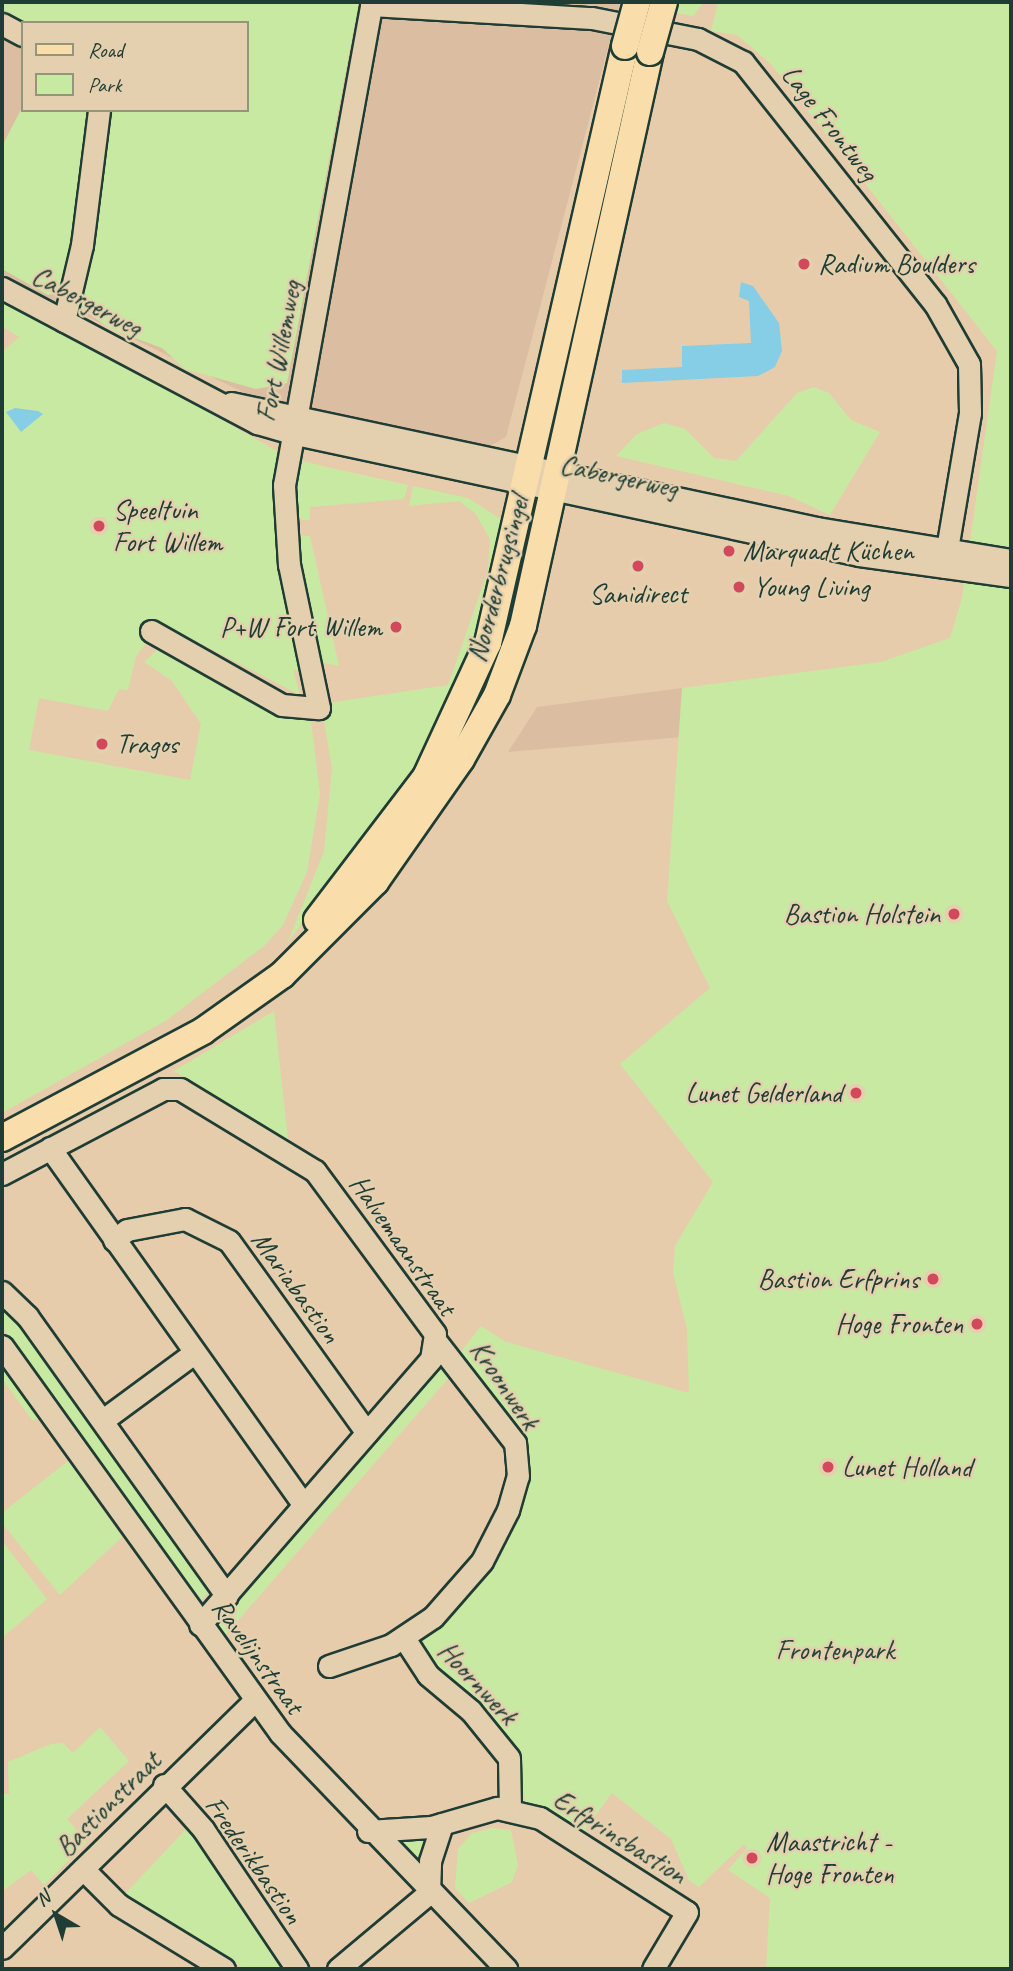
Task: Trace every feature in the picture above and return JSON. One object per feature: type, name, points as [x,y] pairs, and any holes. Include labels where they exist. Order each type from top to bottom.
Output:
[{"type":"main road","name":"Noorderbrugsingel","points":[[2,1138],[169,1045],[221,1020],[297,962],[359,900],[417,827],[506,674],[556,480],[637,49],[637,2]]},
{"type":"main road","name":"Noorderbrugsingel","points":[[169,1045],[303,934],[363,866],[426,777],[488,643],[637,49],[664,2]]},
{"type":"street","name":"Fort Willemweg","points":[[151,631],[282,705],[319,708],[289,565],[284,485],[371,5]]},
{"type":"street","name":"Lage Frontweg","points":[[371,5],[592,18],[698,39],[743,62],[935,304],[969,364],[970,413],[945,558]]},
{"type":"street","points":[[2,24],[21,33]]},
{"type":"street","points":[[64,321],[82,245],[99,112]]},
{"type":"street","name":"Cabergerweg","points":[[2,288],[222,402],[293,424],[556,480],[945,558],[967,560],[1011,571]]},
{"type":"street","name":"Halvemaanstraat","points":[[2,1174],[163,1089],[184,1091],[315,1171],[360,1226],[436,1341],[431,1359],[201,1625]]},
{"type":"street","points":[[50,1148],[304,1505]]},
{"type":"street","name":"Mariabastion","points":[[114,1240],[171,1219],[229,1241],[367,1433]]},
{"type":"street","name":"Ravelijnstraat","points":[[2,1292],[27,1316],[227,1595]]},
{"type":"street","name":"Kroonwerk","points":[[329,1666],[404,1639],[447,1603],[482,1560],[518,1476],[511,1436],[436,1341]]},
{"type":"street","name":"Ravelijnstraat","points":[[2,1346],[255,1700],[368,1831],[506,1969]]},
{"type":"street","points":[[103,1420],[194,1353]]},
{"type":"street","name":"Hoornwerk","points":[[404,1639],[428,1675],[471,1711],[509,1758],[510,1808]]},
{"type":"street","name":"Bastionstraat","points":[[2,1948],[164,1786],[255,1700]]},
{"type":"street","name":"Frederikbastion","points":[[164,1786],[203,1829],[297,1969]]},
{"type":"street","name":"Erfprinsbastion","points":[[368,1831],[442,1824],[475,1810],[510,1808],[540,1818],[687,1912],[653,1969]]},
{"type":"street","points":[[338,1969],[429,1893],[430,1861],[442,1824]]},
{"type":"street","points":[[83,1869],[119,1905],[224,1969]]},
{"type":"shaded area","points":[[2,2],[620,2],[506,437],[488,447],[259,400],[2,275]]},
{"type":"shaded area","points":[[682,688],[683,737],[508,752],[537,707]]},
{"type":"green space","points":[[2,2],[359,2],[287,383],[256,389],[185,369],[162,348],[111,329],[79,307],[109,112],[248,112],[248,21],[21,22],[2,11]]},
{"type":"green space","points":[[675,2],[704,2],[693,16],[672,12]]},
{"type":"green space","name":"Frontenpark","points":[[718,2],[1011,2],[1011,1969],[766,1969],[770,1898],[728,1870],[747,1848],[744,1844],[699,1887],[689,1880],[671,1839],[612,1793],[580,1837],[526,1805],[515,1749],[476,1702],[436,1675],[422,1653],[424,1638],[525,1477],[528,1461],[518,1432],[460,1353],[481,1326],[506,1342],[689,1393],[687,1329],[673,1272],[675,1246],[713,1182],[620,1064],[710,988],[667,901],[682,688],[881,662],[950,638],[962,598],[997,351],[771,64],[737,35],[711,31]]},
{"type":"green space","points":[[21,110],[21,112],[91,112],[70,263],[60,292],[48,295],[2,269],[2,146]]},
{"type":"green space","points":[[2,295],[277,451],[276,551],[299,672],[293,669],[300,695],[162,624],[136,656],[128,690],[119,689],[108,711],[39,698],[29,750],[190,780],[201,724],[172,681],[144,662],[160,647],[311,720],[320,794],[307,872],[283,925],[265,945],[167,1020],[2,1113],[2,352],[19,337],[2,326]]},
{"type":"green space","points":[[814,387],[829,393],[851,420],[880,432],[830,515],[789,496],[616,456],[637,434],[664,423],[685,429],[714,458],[736,461],[797,393]]},
{"type":"green space","points":[[296,459],[408,485],[404,499],[310,507],[310,520],[302,520],[293,509]]},
{"type":"green space","points":[[413,486],[468,498],[510,525],[497,586],[439,740],[288,942],[324,851],[332,768],[321,704],[448,685],[488,571],[490,539],[476,514],[459,501],[409,506]]},
{"type":"green space","points":[[295,535],[310,536],[339,666],[315,661]]},
{"type":"green space","points":[[274,1011],[288,1140],[174,1071]]},
{"type":"green space","points":[[2,1303],[211,1590],[197,1605],[2,1326]]},
{"type":"green space","points":[[437,1360],[452,1374],[222,1639],[212,1621]]},
{"type":"green space","points":[[2,1363],[40,1416],[33,1421],[2,1379]]},
{"type":"green space","points":[[68,1461],[122,1537],[60,1595],[2,1523],[2,1513]]},
{"type":"green space","points":[[2,1541],[47,1599],[2,1638]]},
{"type":"green space","points":[[100,1727],[129,1761],[67,1819],[87,1842],[44,1885],[31,1870],[4,1890],[2,1794],[9,1794],[8,1762],[51,1744],[63,1743],[73,1753]]},
{"type":"green space","points":[[188,1827],[284,1969],[245,1969],[124,1895]]},
{"type":"green space","points":[[492,1828],[511,1830],[518,1865],[512,1882],[469,1903],[455,1888],[458,1849],[472,1833]]},
{"type":"green space","points":[[428,1837],[424,1867],[391,1840]]},
{"type":"water","points":[[741,282],[753,286],[779,323],[782,351],[775,367],[758,376],[622,383],[622,370],[682,367],[682,346],[751,343],[749,301],[739,297]]},
{"type":"water","points":[[15,408],[43,414],[21,432],[6,412]]},
{"type":"place","name":"Radium Boulders","points":[[804,264]]},
{"type":"place","name":"Speeltuin Fort Willem","points":[[99,526]]},
{"type":"place","name":"Marquadt Küchen","points":[[729,551]]},
{"type":"place","name":"Sanidirect","points":[[638,566]]},
{"type":"place","name":"Young Living","points":[[739,587]]},
{"type":"place","name":"P+W Fort Willem","points":[[396,627]]},
{"type":"place","name":"Tragos","points":[[102,744]]},
{"type":"place","name":"Bastion Holstein","points":[[954,914]]},
{"type":"place","name":"Lunet Gelderland","points":[[856,1093]]},
{"type":"place","name":"Bastion Erfprins","points":[[933,1279]]},
{"type":"place","name":"Hoge Fronten","points":[[977,1324]]},
{"type":"place","name":"Lunet Holland","points":[[828,1467]]},
{"type":"place","name":"Maastricht - Hoge Fronten","points":[[752,1858]]}]
